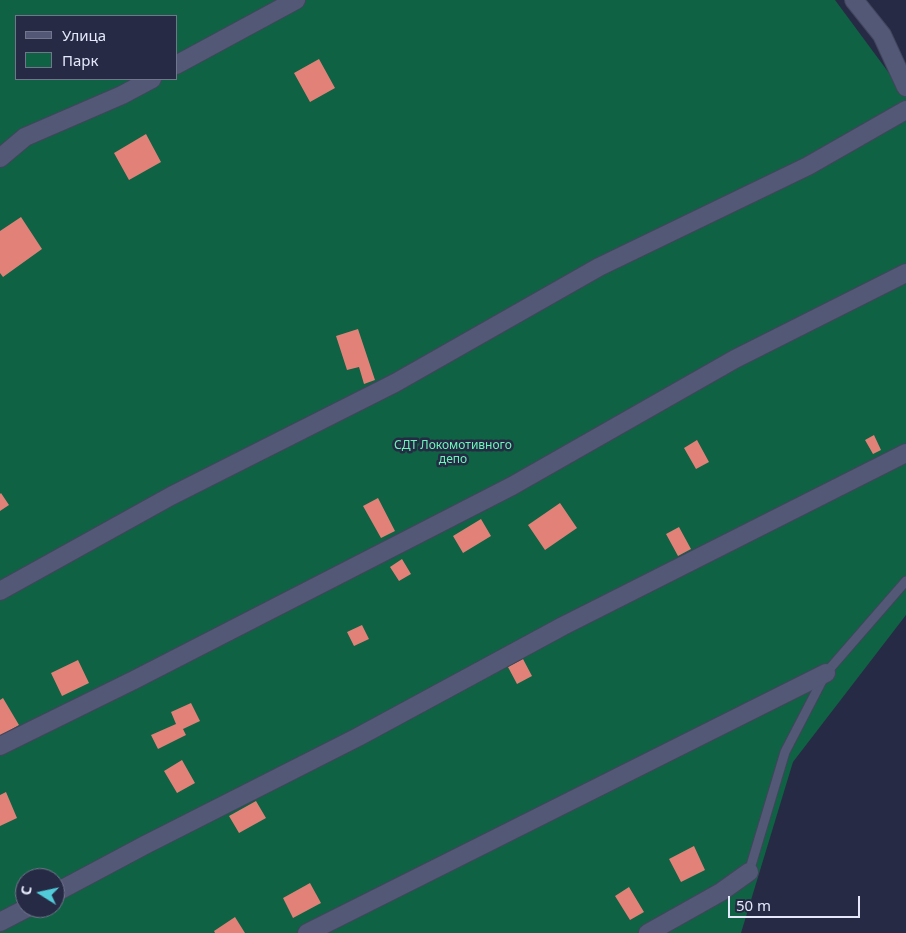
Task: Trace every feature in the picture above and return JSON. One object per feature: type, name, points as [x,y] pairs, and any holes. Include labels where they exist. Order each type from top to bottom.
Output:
[{"type":"street","points":[[178,64],[296,0]]},
{"type":"street","points":[[854,0],[882,35],[906,87]]},
{"type":"street","points":[[0,158],[25,137],[122,95],[150,80]]},
{"type":"street","points":[[0,591],[171,496],[395,383],[599,267],[808,166],[906,110]]},
{"type":"street","points":[[0,746],[134,680],[512,486],[735,359],[906,273]]},
{"type":"street","points":[[65,888],[358,737],[563,626],[906,452]]},
{"type":"street","points":[[307,933],[826,673]]},
{"type":"street","points":[[648,933],[721,892],[750,872]]},
{"type":"street","points":[[0,922],[15,914]]},
{"type":"lane","points":[[750,872],[785,752],[826,673],[906,581]]},
{"type":"green space","name":"СДТ Локомотивного депо","points":[[0,0],[835,0],[906,96],[906,615],[793,762],[741,933],[0,933]]},
{"type":"building","points":[[319,59],[335,88],[310,102],[294,73]]},
{"type":"building","points":[[146,134],[161,162],[129,180],[114,153]]},
{"type":"building","points":[[21,217],[42,249],[3,277],[0,273],[0,231]]},
{"type":"building","points":[[358,329],[375,380],[364,384],[359,367],[347,370],[336,336]]},
{"type":"building","points":[[874,435],[881,450],[873,454],[865,440]]},
{"type":"building","points":[[697,440],[709,462],[696,469],[684,448]]},
{"type":"building","points":[[0,494],[9,505],[0,511]]},
{"type":"building","points":[[378,498],[395,531],[381,538],[363,506]]},
{"type":"building","points":[[560,503],[577,528],[545,550],[528,525]]},
{"type":"building","points":[[481,519],[491,536],[463,553],[453,536]]},
{"type":"building","points":[[679,527],[691,549],[678,556],[666,534]]},
{"type":"building","points":[[402,559],[411,574],[399,581],[390,567]]},
{"type":"building","points":[[362,625],[369,639],[354,646],[347,632]]},
{"type":"building","points":[[523,659],[532,676],[517,684],[508,667]]},
{"type":"building","points":[[78,660],[89,683],[62,696],[51,673]]},
{"type":"building","points":[[3,698],[19,725],[0,736],[0,700]]},
{"type":"building","points":[[191,703],[200,721],[183,729],[186,735],[158,749],[151,735],[176,724],[171,712]]},
{"type":"building","points":[[182,760],[195,783],[177,793],[164,771]]},
{"type":"building","points":[[6,792],[17,818],[0,826],[0,795]]},
{"type":"building","points":[[256,801],[266,818],[239,833],[229,816]]},
{"type":"building","points":[[694,846],[705,870],[681,882],[669,859]]},
{"type":"building","points":[[310,883],[321,903],[293,918],[283,898]]},
{"type":"building","points":[[629,887],[644,912],[630,920],[615,896]]},
{"type":"building","points":[[235,917],[245,933],[215,933],[214,931]]}]
